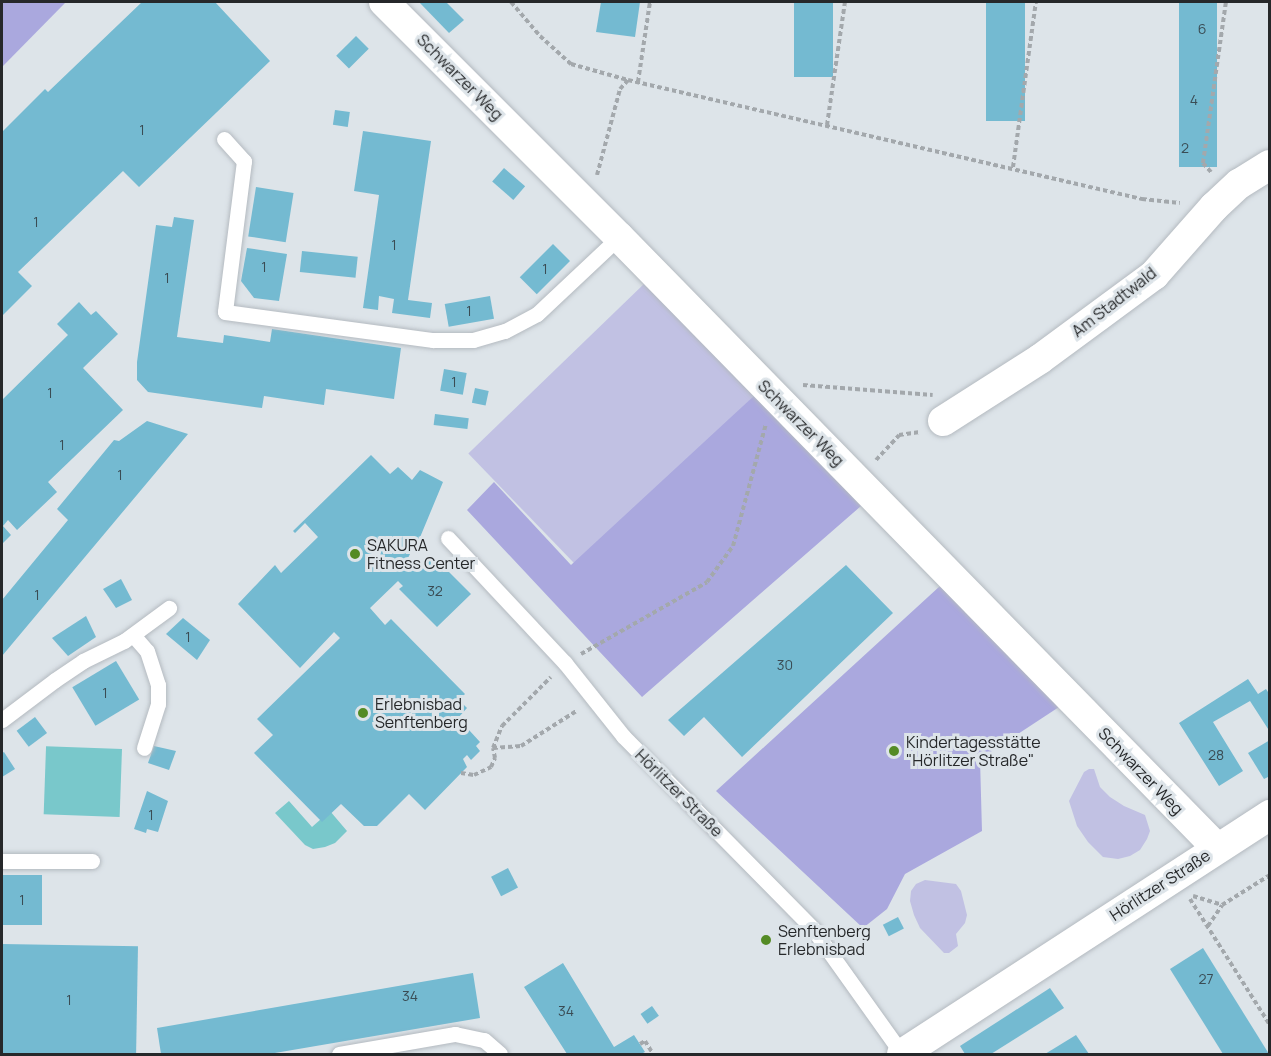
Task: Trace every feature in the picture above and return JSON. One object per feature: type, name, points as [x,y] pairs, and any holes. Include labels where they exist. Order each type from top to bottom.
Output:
[{"type":"street","name":"Schwarzer Weg","points":[[384,2],[859,482],[1227,849]]},
{"type":"street","name":"Am Stadtwald","points":[[943,421],[1040,359],[1154,275],[1221,201],[1269,165]]},
{"type":"street","name":"Hörlitzer Straße","points":[[902,1054],[1227,849],[1269,815]]},
{"type":"lane","points":[[224,139],[244,161],[225,312],[433,340],[473,340],[505,331],[537,314],[610,228]]},
{"type":"lane","name":"Hörlitzer Straße","points":[[448,538],[565,663],[623,736],[813,929],[902,1054]]},
{"type":"lane","points":[[2,720],[83,661],[133,635],[169,608]]},
{"type":"lane","points":[[133,635],[147,651],[158,685],[158,704],[144,748]]},
{"type":"lane","points":[[2,861],[92,861]]},
{"type":"lane","points":[[339,1054],[455,1034],[484,1040],[500,1054]]},
{"type":"path","points":[[511,2],[540,36],[571,64],[628,80],[1013,167],[1142,199],[1221,201],[1203,163],[1226,2]]},
{"type":"path","points":[[638,82],[650,2]]},
{"type":"path","points":[[827,125],[845,2]]},
{"type":"path","points":[[1013,167],[1036,2]]},
{"type":"path","points":[[610,228],[595,182],[620,89],[628,80]]},
{"type":"path","points":[[461,773],[474,775],[491,767],[495,758],[493,748],[502,726],[565,663],[707,582],[733,546],[767,388],[924,393],[974,402]]},
{"type":"path","points":[[859,482],[899,435],[922,432],[943,421]]},
{"type":"path","points":[[493,748],[521,746],[594,700]]},
{"type":"path","points":[[1208,926],[1222,905],[1269,875]]},
{"type":"path","points":[[1222,905],[1188,895],[1269,1025]]},
{"type":"path","points":[[640,1044],[645,1041],[653,1054]]},
{"type":"shaded area","points":[[2,2],[66,2],[2,67]]},
{"type":"shaded area","points":[[646,282],[755,395],[577,567],[468,454]]},
{"type":"shaded area","points":[[756,394],[861,506],[642,697],[467,510],[494,482],[571,565]]},
{"type":"shaded area","points":[[940,586],[1059,707],[980,759],[982,831],[905,874],[887,909],[863,928],[716,791]]},
{"type":"shaded area","points":[[46,746],[122,749],[120,817],[44,814]]},
{"type":"shaded area","points":[[1094,769],[1100,787],[1110,797],[1145,815],[1150,831],[1140,850],[1130,856],[1118,859],[1103,857],[1088,842],[1077,826],[1069,801],[1084,772]]},
{"type":"shaded area","points":[[289,801],[312,827],[330,811],[347,831],[335,843],[325,847],[313,849],[305,845],[275,813]]},
{"type":"shaded area","points":[[925,880],[956,884],[961,891],[967,915],[965,923],[956,934],[958,946],[949,953],[944,953],[920,928],[914,915],[910,901],[911,891],[916,884]]},
{"type":"building","points":[[142,2],[215,2],[270,61],[139,187],[123,171],[18,272],[32,286],[2,316],[2,132],[45,89],[48,92]]},
{"type":"building","points":[[419,2],[446,2],[464,20],[449,33]]},
{"type":"building","points":[[601,2],[640,2],[635,37],[596,32]]},
{"type":"building","points":[[794,2],[833,2],[833,77],[794,77]]},
{"type":"building","points":[[986,2],[1025,2],[1025,121],[986,121]]},
{"type":"building","points":[[1179,2],[1217,2],[1217,167],[1179,167]]},
{"type":"building","points":[[356,36],[369,49],[349,69],[336,56]]},
{"type":"building","points":[[335,110],[350,112],[348,127],[333,125]]},
{"type":"building","points":[[363,131],[431,141],[408,300],[432,303],[430,318],[392,313],[394,299],[379,296],[378,310],[363,308],[379,195],[354,191]]},
{"type":"building","points":[[504,168],[525,186],[513,200],[492,182]]},
{"type":"building","points":[[256,187],[294,193],[286,242],[248,236]]},
{"type":"building","points":[[174,217],[194,220],[177,337],[223,343],[224,335],[270,342],[272,329],[401,348],[394,399],[326,389],[324,405],[264,396],[262,408],[148,392],[137,380],[137,362],[156,225],[172,227]]},
{"type":"building","points":[[553,244],[570,261],[537,294],[520,277]]},
{"type":"building","points":[[247,248],[287,254],[279,301],[254,298],[241,281]]},
{"type":"building","points":[[302,251],[358,257],[355,278],[300,272]]},
{"type":"building","points":[[490,296],[494,319],[449,327],[445,304]]},
{"type":"building","points":[[79,302],[91,315],[96,311],[118,334],[83,368],[123,410],[48,482],[57,492],[17,530],[8,520],[3,526],[11,535],[2,544],[2,400],[68,335],[57,324]]},
{"type":"building","points":[[444,369],[467,373],[463,395],[440,391]]},
{"type":"building","points":[[475,388],[489,391],[486,406],[472,403]]},
{"type":"building","points":[[435,414],[469,418],[467,429],[434,425]]},
{"type":"building","points":[[147,421],[188,434],[2,656],[2,600],[68,520],[57,509],[114,440],[119,441]]},
{"type":"building","points":[[371,455],[390,474],[398,467],[412,480],[420,470],[443,482],[416,547],[414,546],[406,562],[420,569],[433,556],[471,594],[437,627],[399,589],[403,586],[398,581],[370,608],[385,625],[391,619],[465,694],[459,700],[467,708],[458,718],[480,742],[476,746],[480,751],[471,760],[467,755],[463,759],[467,767],[425,810],[409,794],[377,826],[364,826],[341,804],[322,822],[254,753],[273,735],[257,719],[340,638],[334,632],[300,668],[238,604],[275,565],[281,573],[318,537],[305,523],[295,533],[293,531]]},
{"type":"building","points":[[846,565],[893,613],[742,757],[704,717],[684,736],[668,720]]},
{"type":"building","points":[[121,579],[132,600],[116,608],[103,589]]},
{"type":"building","points":[[86,616],[96,637],[68,656],[52,638]]},
{"type":"building","points":[[183,618],[210,640],[197,660],[166,634]]},
{"type":"building","points":[[116,661],[139,700],[95,726],[72,687]]},
{"type":"building","points":[[1248,679],[1258,694],[1266,689],[1270,695],[1270,732],[1250,701],[1213,722],[1243,771],[1219,786],[1179,723]]},
{"type":"building","points":[[35,717],[47,733],[29,747],[17,731]]},
{"type":"building","points":[[1270,740],[1270,776],[1264,779],[1248,753]]},
{"type":"building","points":[[154,746],[176,751],[169,770],[148,763]]},
{"type":"building","points":[[4,752],[15,769],[2,777],[2,753]]},
{"type":"building","points":[[147,791],[168,801],[158,832],[147,829],[146,833],[134,829]]},
{"type":"building","points":[[508,868],[518,888],[501,896],[491,877]]},
{"type":"building","points":[[2,875],[42,875],[42,925],[2,925]]},
{"type":"building","points":[[898,917],[904,929],[889,936],[883,925]]},
{"type":"building","points":[[2,944],[138,946],[136,1054],[2,1054]]},
{"type":"building","points":[[1203,948],[1269,1054],[1223,1054],[1170,969]]},
{"type":"building","points":[[563,963],[614,1047],[634,1035],[645,1052],[641,1054],[567,1054],[524,987]]},
{"type":"building","points":[[473,973],[480,1018],[269,1054],[161,1054],[157,1028]]},
{"type":"building","points":[[1050,988],[1064,1008],[991,1054],[965,1054],[960,1046]]},
{"type":"building","points":[[652,1006],[659,1016],[647,1024],[641,1014]]},
{"type":"building","points":[[1076,1035],[1089,1054],[1045,1054]]},
{"type":"place","name":"SAKURA Fitness Center","points":[[355,554]]},
{"type":"place","name":"Erlebnisbad Senftenberg","points":[[363,713]]},
{"type":"place","name":"Kindertagesstätte \"Hörlitzer Straße\"","points":[[894,751]]},
{"type":"place","name":"Senftenberg Erlebnisbad","points":[[766,940]]}]
